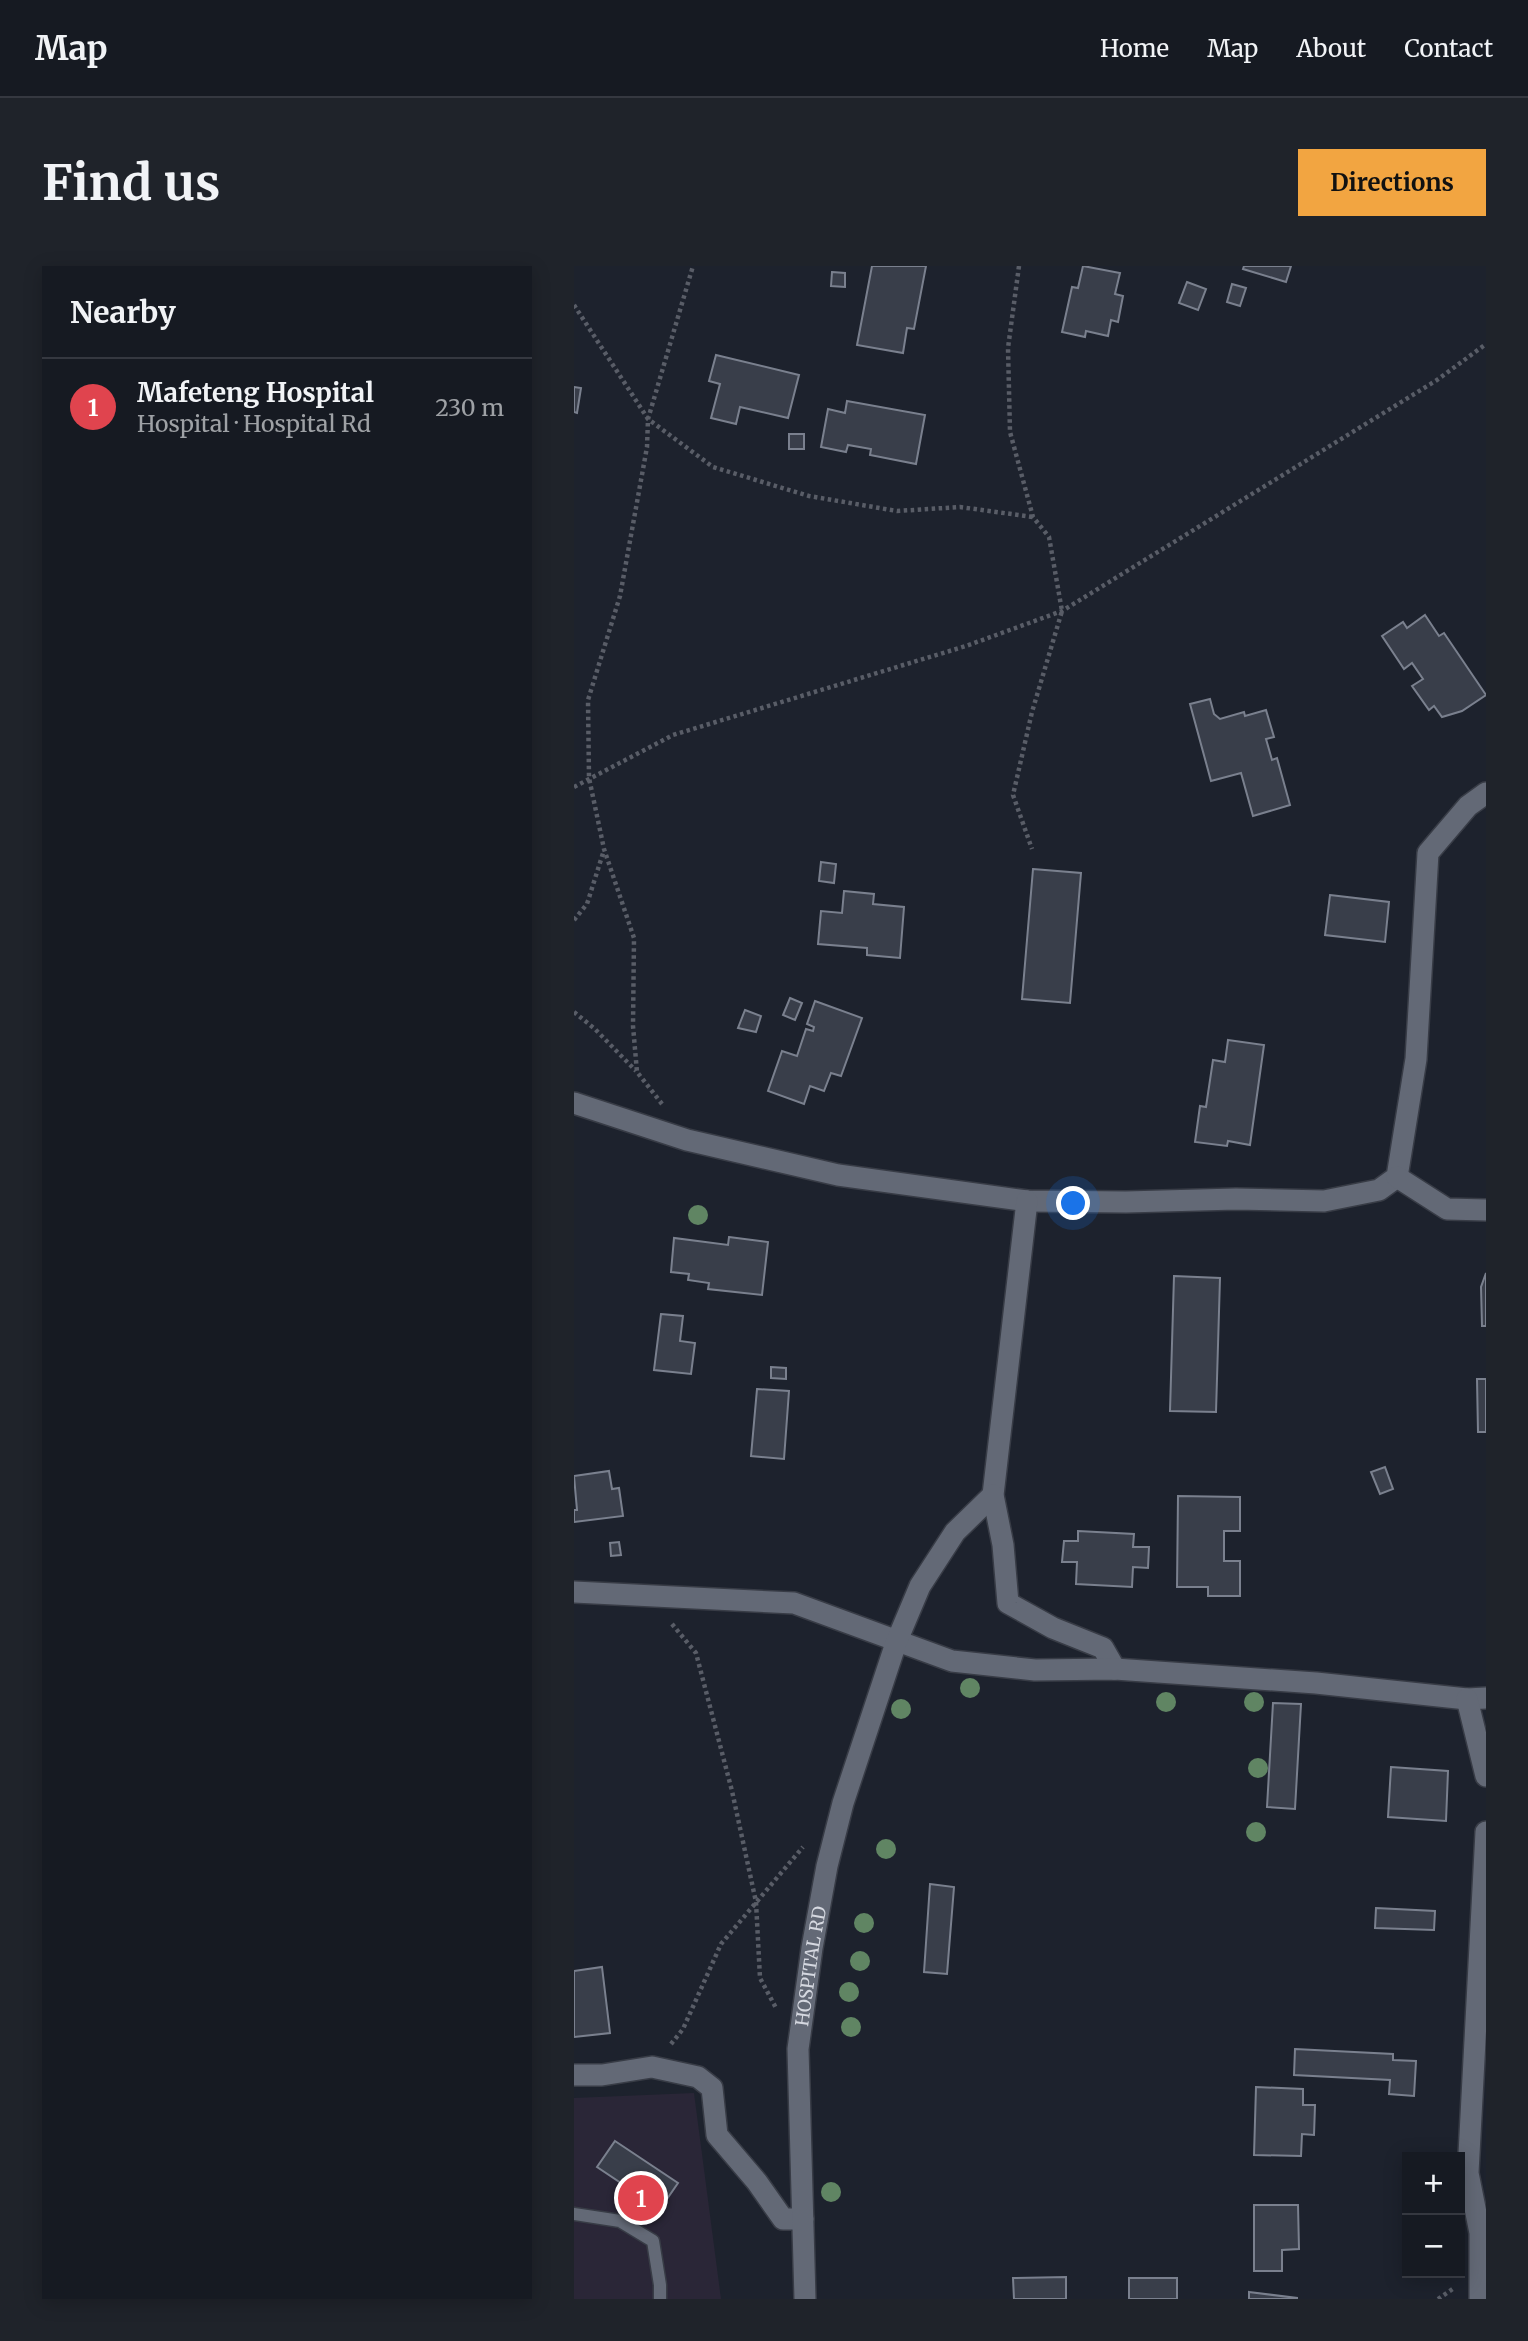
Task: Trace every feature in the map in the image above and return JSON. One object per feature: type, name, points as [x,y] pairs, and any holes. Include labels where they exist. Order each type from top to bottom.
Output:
[{"type":"street","points":[[574,1103],[687,1140],[838,1175],[1027,1201],[1324,1201],[1379,1190],[1396,1177],[1416,1059],[1428,853],[1468,806],[1486,793]]},
{"type":"street","points":[[1396,1177],[1447,1209],[1486,1210]]},
{"type":"street","points":[[1027,1201],[993,1495],[1003,1545],[1008,1603],[1053,1628],[1103,1648],[1115,1669]]},
{"type":"street","name":"HOSPITAL RD","points":[[805,2299],[798,2049],[827,1867],[843,1803],[897,1643],[920,1586],[955,1532],[993,1495]]},
{"type":"street","points":[[574,1592],[794,1603],[952,1661],[1035,1670],[1115,1669],[1316,1683],[1477,1699],[1486,1776]]},
{"type":"street","points":[[1480,2299],[1480,2233],[1468,2173],[1486,1832]]},
{"type":"street","points":[[574,2074],[602,2075],[652,2067],[698,2077],[712,2088],[717,2135],[783,2218],[803,2218]]},
{"type":"lane","points":[[574,2214],[620,2221],[653,2241],[660,2299]]},
{"type":"path","points":[[637,1072],[633,1026],[634,938],[604,849],[589,778],[588,700],[620,596],[647,447],[648,419],[693,266]]},
{"type":"path","points":[[1018,266],[1020,270],[1008,348],[1010,432],[1033,517],[1049,537],[1062,611],[1032,712],[1013,794],[1032,849]]},
{"type":"path","points":[[574,305],[648,419],[713,467],[809,496],[897,510],[960,507],[1033,517]]},
{"type":"path","points":[[574,788],[673,735],[966,646],[1062,611],[1437,380],[1486,344]]},
{"type":"path","points":[[574,920],[587,904],[604,849]]},
{"type":"path","points":[[574,1012],[595,1029],[689,1129],[687,1140]]},
{"type":"path","points":[[646,1595],[696,1653],[732,1791],[756,1902],[760,1978],[798,2049]]},
{"type":"path","points":[[652,2067],[683,2029],[721,1944],[809,1839]]},
{"type":"shaded area","points":[[694,2093],[721,2299],[574,2299],[574,2098]]},
{"type":"building","points":[[872,266],[926,266],[914,329],[907,328],[903,353],[857,345]]},
{"type":"building","points":[[1083,266],[1120,273],[1115,294],[1123,296],[1118,322],[1111,320],[1108,336],[1086,331],[1085,337],[1062,332],[1072,287],[1078,288]]},
{"type":"building","points":[[1244,266],[1291,266],[1286,282],[1243,269]]},
{"type":"building","points":[[832,272],[845,273],[845,287],[831,286]]},
{"type":"building","points":[[1187,282],[1206,289],[1198,310],[1179,303]]},
{"type":"building","points":[[1232,284],[1246,288],[1240,306],[1227,302]]},
{"type":"building","points":[[716,355],[799,375],[788,418],[740,407],[736,424],[711,418],[720,384],[709,381]]},
{"type":"building","points":[[574,387],[581,388],[577,413],[574,412]]},
{"type":"building","points":[[847,401],[925,415],[916,464],[870,455],[871,449],[848,445],[846,452],[821,447],[828,409],[845,413]]},
{"type":"building","points":[[789,434],[804,434],[804,449],[789,449]]},
{"type":"building","points":[[1425,615],[1439,636],[1444,633],[1486,695],[1462,711],[1442,717],[1434,706],[1429,710],[1412,686],[1423,679],[1412,663],[1404,669],[1382,636],[1403,622],[1407,628]]},
{"type":"building","points":[[1210,699],[1214,714],[1220,719],[1244,712],[1245,716],[1266,710],[1274,737],[1266,739],[1272,760],[1277,758],[1290,805],[1253,816],[1241,773],[1211,781],[1190,704]]},
{"type":"building","points":[[821,862],[836,864],[834,883],[819,881]]},
{"type":"building","points":[[1033,869],[1081,873],[1070,1003],[1022,999]]},
{"type":"building","points":[[844,891],[874,894],[873,904],[904,907],[900,958],[867,955],[867,948],[818,944],[821,911],[842,913]]},
{"type":"building","points":[[1330,895],[1389,902],[1385,942],[1325,935]]},
{"type":"building","points":[[790,998],[802,1003],[795,1020],[783,1015]]},
{"type":"building","points":[[815,1001],[862,1018],[841,1076],[831,1073],[824,1091],[810,1086],[804,1104],[768,1091],[782,1051],[797,1056],[806,1029],[813,1031],[814,1027],[807,1024]]},
{"type":"building","points":[[745,1010],[761,1016],[756,1032],[738,1028]]},
{"type":"building","points":[[1228,1040],[1264,1045],[1250,1145],[1228,1141],[1227,1146],[1195,1142],[1200,1106],[1206,1107],[1213,1060],[1225,1062]]},
{"type":"building","points":[[729,1237],[768,1242],[762,1295],[708,1289],[709,1283],[688,1280],[689,1274],[671,1272],[674,1238],[728,1245]]},
{"type":"building","points":[[1486,1273],[1486,1326],[1482,1326],[1481,1287]]},
{"type":"building","points":[[1174,1276],[1220,1278],[1216,1412],[1170,1411]]},
{"type":"building","points":[[661,1314],[683,1316],[680,1341],[695,1343],[691,1374],[654,1370]]},
{"type":"building","points":[[771,1367],[786,1368],[786,1379],[771,1378]]},
{"type":"building","points":[[1477,1379],[1486,1379],[1486,1432],[1478,1432]]},
{"type":"building","points":[[757,1389],[789,1391],[784,1459],[751,1456]]},
{"type":"building","points":[[1385,1467],[1393,1489],[1380,1494],[1371,1472]]},
{"type":"building","points":[[609,1471],[612,1489],[619,1488],[623,1516],[574,1522],[574,1510],[577,1510],[574,1476]]},
{"type":"building","points":[[1178,1496],[1240,1497],[1240,1531],[1224,1531],[1224,1561],[1240,1561],[1240,1596],[1208,1596],[1208,1587],[1177,1587]]},
{"type":"building","points":[[1078,1531],[1134,1534],[1133,1547],[1149,1547],[1148,1568],[1133,1567],[1132,1587],[1076,1584],[1077,1562],[1062,1562],[1064,1541],[1078,1541]]},
{"type":"building","points":[[619,1542],[621,1555],[611,1556],[610,1543]]},
{"type":"building","points":[[1273,1703],[1301,1704],[1295,1809],[1267,1807]]},
{"type":"building","points":[[1391,1767],[1448,1771],[1446,1821],[1388,1817]]},
{"type":"building","points":[[930,1884],[954,1887],[947,1974],[924,1972]]},
{"type":"building","points":[[1376,1908],[1435,1911],[1434,1930],[1375,1928]]},
{"type":"building","points":[[602,1967],[610,2033],[574,2037],[574,1971]]},
{"type":"building","points":[[1295,2049],[1393,2054],[1393,2060],[1416,2061],[1414,2096],[1389,2094],[1390,2080],[1294,2075]]},
{"type":"building","points":[[1256,2087],[1303,2089],[1303,2105],[1315,2105],[1314,2135],[1302,2134],[1301,2156],[1254,2155]]},
{"type":"building","points":[[615,2141],[678,2183],[660,2209],[597,2167]]},
{"type":"building","points":[[1254,2205],[1298,2205],[1299,2249],[1282,2250],[1282,2271],[1254,2271]]},
{"type":"building","points":[[1066,2277],[1066,2299],[1014,2299],[1013,2278]]},
{"type":"building","points":[[1129,2278],[1177,2278],[1177,2299],[1129,2299]]},
{"type":"building","points":[[1249,2292],[1297,2298],[1297,2299],[1249,2299]]},
{"type":"place","name":"Mafeteng Hospital","points":[[641,2198]]}]
